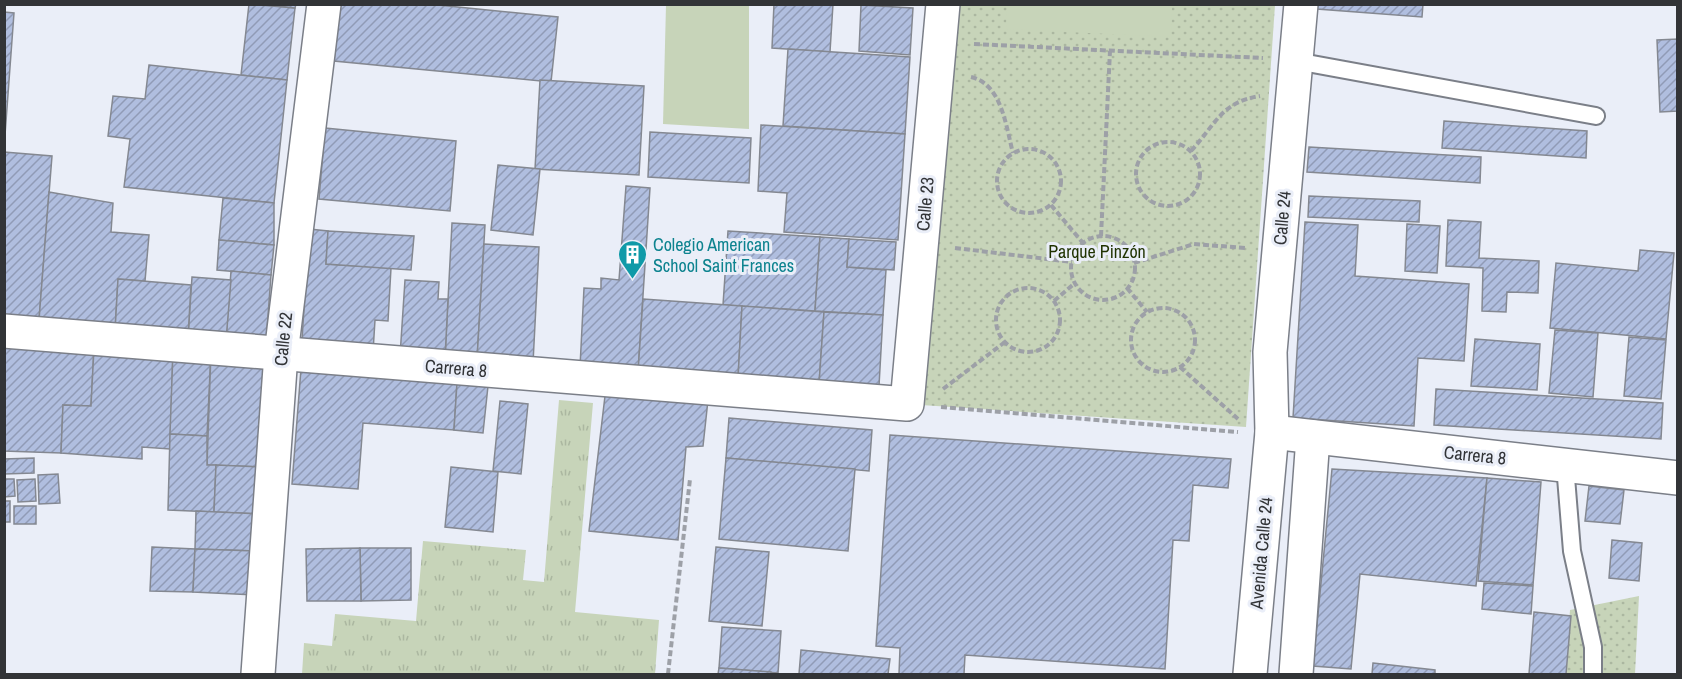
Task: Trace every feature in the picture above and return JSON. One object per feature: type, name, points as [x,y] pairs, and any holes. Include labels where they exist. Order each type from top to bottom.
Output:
[{"type":"street","name":"Calle 22","points":[[258,675],[281,354],[324,4]]},
{"type":"street","name":"Calle 23","points":[[914,405],[922,245],[944,4]]},
{"type":"street","name":"Calle 24","points":[[1263,433],[1301,4]]},
{"type":"street","name":"Carrera 8","points":[[4,331],[914,405]]},
{"type":"street","name":"Carrera 8","points":[[1263,433],[1677,477]]},
{"type":"street","name":"Avenida Calle 24","points":[[1250,675],[1263,433]]},
{"type":"street","points":[[1296,675],[1313,437]]},
{"type":"lane","points":[[1296,61],[1596,116]]},
{"type":"lane","points":[[1566,465],[1572,551],[1593,647],[1593,675]]},
{"type":"path","points":[[939,56],[1110,51],[1296,61]]},
{"type":"path","points":[[1101,236],[1110,51]]},
{"type":"path","points":[[939,56],[982,80],[998,101],[1013,153]]},
{"type":"path","points":[[1191,151],[1224,110],[1240,99],[1293,95]]},
{"type":"path","points":[[1162,143],[1182,145],[1191,151],[1200,170],[1200,180],[1190,198],[1181,204],[1160,205],[1142,194],[1136,173],[1144,154],[1162,143]]},
{"type":"path","points":[[1033,149],[1052,158],[1061,177],[1061,187],[1051,205],[1031,214],[1011,208],[1004,201],[997,180],[1005,160],[1013,153],[1033,149]]},
{"type":"path","points":[[1051,205],[1083,243]]},
{"type":"path","points":[[1101,236],[1117,238],[1125,244],[1134,262],[1134,273],[1127,288],[1116,297],[1095,299],[1085,294],[1075,284],[1072,262],[1078,247],[1101,236]]},
{"type":"path","points":[[1134,262],[1194,244],[1279,250]]},
{"type":"path","points":[[922,245],[1072,262]]},
{"type":"path","points":[[1054,301],[1075,284]]},
{"type":"path","points":[[1031,288],[1041,290],[1054,301],[1059,315],[1059,325],[1049,343],[1030,352],[1019,351],[1005,342],[997,329],[995,318],[997,308],[1011,292],[1031,288]]},
{"type":"path","points":[[1127,288],[1147,312]]},
{"type":"path","points":[[1156,308],[1177,310],[1192,325],[1195,346],[1191,356],[1180,367],[1166,372],[1155,371],[1138,359],[1131,339],[1133,328],[1147,312],[1156,308]]},
{"type":"path","points":[[914,405],[1005,342]]},
{"type":"path","points":[[1180,367],[1263,433]]},
{"type":"path","points":[[914,405],[1263,433]]},
{"type":"path","points":[[668,675],[690,479]]},
{"type":"green space","points":[[666,5],[749,5],[749,129],[663,124]]},
{"type":"green space","name":"Parque Pinzón","points":[[956,5],[1275,5],[1246,427],[921,405]]},
{"type":"green space","points":[[1007,5],[1172,5],[1171,37],[1006,29]]},
{"type":"green space","points":[[559,400],[593,403],[575,612],[659,620],[655,674],[302,674],[304,643],[332,646],[335,614],[416,621],[423,541],[526,550],[523,580],[544,582]]},
{"type":"green space","points":[[1639,596],[1635,674],[1565,674],[1570,610]]},
{"type":"building","points":[[249,4],[295,8],[287,80],[241,75]]},
{"type":"building","points":[[262,4],[296,4],[295,8]]},
{"type":"building","points":[[339,4],[428,4],[558,17],[551,82],[334,61]]},
{"type":"building","points":[[774,4],[833,4],[830,52],[772,48]]},
{"type":"building","points":[[1317,4],[1423,4],[1422,17],[1317,9]]},
{"type":"building","points":[[861,5],[913,8],[910,55],[859,51]]},
{"type":"building","points":[[4,12],[14,13],[5,135],[4,135]]},
{"type":"building","points":[[1678,39],[1678,111],[1660,112],[1657,40]]},
{"type":"building","points":[[788,49],[910,57],[905,134],[783,126]]},
{"type":"building","points":[[149,65],[287,80],[274,203],[124,187],[130,139],[108,136],[113,96],[145,99]]},
{"type":"building","points":[[540,80],[644,86],[639,175],[535,169]]},
{"type":"building","points":[[1444,121],[1587,131],[1586,158],[1442,148]]},
{"type":"building","points":[[761,125],[905,134],[898,240],[784,232],[787,193],[758,191]]},
{"type":"building","points":[[325,128],[456,141],[450,211],[319,199]]},
{"type":"building","points":[[650,132],[751,138],[749,183],[648,177]]},
{"type":"building","points":[[1309,147],[1481,157],[1480,183],[1307,172]]},
{"type":"building","points":[[4,152],[52,156],[39,320],[4,317]]},
{"type":"building","points":[[498,165],[540,169],[533,235],[491,230]]},
{"type":"building","name":"Colegio American School Saint Frances","points":[[626,186],[650,188],[638,372],[580,367],[584,288],[601,289],[601,278],[619,280]]},
{"type":"building","points":[[49,192],[113,203],[111,232],[149,235],[145,281],[118,279],[115,331],[39,320]]},
{"type":"building","points":[[1309,196],[1420,201],[1419,222],[1308,217]]},
{"type":"building","points":[[223,198],[274,203],[274,245],[219,240]]},
{"type":"building","points":[[1448,220],[1481,222],[1479,258],[1539,261],[1538,293],[1507,292],[1506,312],[1482,311],[1483,268],[1446,266]]},
{"type":"building","points":[[1305,222],[1358,225],[1355,276],[1469,284],[1464,361],[1418,358],[1414,426],[1293,418]]},
{"type":"building","points":[[452,223],[485,225],[477,359],[445,358]]},
{"type":"building","points":[[1407,224],[1440,226],[1437,273],[1405,271]]},
{"type":"building","points":[[309,229],[328,231],[326,264],[391,268],[388,321],[375,320],[373,352],[302,340]]},
{"type":"building","points":[[328,231],[414,236],[411,270],[326,264]]},
{"type":"building","points":[[728,231],[820,237],[815,311],[723,305]]},
{"type":"building","points":[[820,237],[849,239],[847,267],[886,270],[883,315],[815,311]]},
{"type":"building","points":[[849,239],[896,242],[894,270],[847,267]]},
{"type":"building","points":[[219,240],[274,245],[271,275],[217,270]]},
{"type":"building","points":[[484,244],[539,247],[533,363],[477,359]]},
{"type":"building","points":[[1640,250],[1674,253],[1666,339],[1550,328],[1556,263],[1638,271]]},
{"type":"building","points":[[231,271],[271,275],[266,343],[226,340]]},
{"type":"building","points":[[192,277],[231,280],[226,340],[188,337]]},
{"type":"building","points":[[118,279],[191,285],[188,337],[115,331]]},
{"type":"building","points":[[405,280],[439,282],[438,299],[448,299],[445,358],[400,356]]},
{"type":"building","points":[[643,299],[742,306],[738,378],[638,372]]},
{"type":"building","points":[[742,306],[824,312],[819,384],[738,378]]},
{"type":"building","points":[[824,312],[883,315],[879,386],[819,384]]},
{"type":"building","points":[[1555,330],[1598,333],[1593,397],[1549,393]]},
{"type":"building","points":[[1629,337],[1666,340],[1661,399],[1624,396]]},
{"type":"building","points":[[1475,339],[1540,344],[1537,390],[1471,386]]},
{"type":"building","points":[[4,344],[94,348],[91,406],[63,405],[61,453],[4,451]]},
{"type":"building","points":[[94,348],[173,351],[170,449],[142,447],[142,459],[61,453],[63,405],[91,406]]},
{"type":"building","points":[[173,351],[211,352],[207,436],[170,434]]},
{"type":"building","points":[[211,352],[267,355],[263,467],[207,465]]},
{"type":"building","points":[[301,369],[457,383],[454,430],[363,423],[358,489],[292,484]]},
{"type":"building","points":[[457,383],[488,386],[483,433],[454,430]]},
{"type":"building","points":[[1436,389],[1663,403],[1661,439],[1434,425]]},
{"type":"building","points":[[605,396],[708,400],[703,446],[686,447],[678,540],[589,531]]},
{"type":"building","points":[[500,401],[528,404],[521,474],[493,471]]},
{"type":"building","points":[[729,418],[872,430],[869,471],[726,458]]},
{"type":"building","points":[[170,434],[207,436],[207,465],[216,465],[214,512],[168,510]]},
{"type":"building","points":[[890,435],[1231,459],[1228,488],[1193,485],[1189,541],[1173,540],[1165,669],[965,655],[964,674],[899,674],[900,648],[876,646]]},
{"type":"building","points":[[34,458],[34,473],[4,474],[4,459]]},
{"type":"building","points":[[726,458],[855,469],[848,551],[719,539]]},
{"type":"building","points":[[216,465],[263,467],[261,514],[214,512]]},
{"type":"building","points":[[451,467],[498,472],[493,532],[445,527]]},
{"type":"building","points":[[1332,469],[1487,478],[1476,586],[1360,574],[1351,669],[1313,666]]},
{"type":"building","points":[[58,474],[60,503],[39,504],[38,475]]},
{"type":"building","points":[[1487,478],[1541,482],[1533,585],[1478,581]]},
{"type":"building","points":[[4,479],[14,479],[15,496],[4,497]]},
{"type":"building","points":[[35,479],[36,501],[18,502],[17,480]]},
{"type":"building","points":[[1589,486],[1624,490],[1620,524],[1585,521]]},
{"type":"building","points":[[4,501],[10,501],[10,522],[4,522]]},
{"type":"building","points":[[14,506],[36,506],[36,524],[14,524]]},
{"type":"building","points":[[196,511],[261,514],[259,551],[195,549]]},
{"type":"building","points":[[1612,540],[1642,543],[1639,581],[1609,578]]},
{"type":"building","points":[[152,547],[195,549],[193,592],[150,591]]},
{"type":"building","points":[[716,547],[769,552],[762,626],[709,621]]},
{"type":"building","points":[[360,548],[411,548],[411,600],[361,601]]},
{"type":"building","points":[[360,548],[361,601],[307,601],[306,549]]},
{"type":"building","points":[[195,549],[259,551],[257,595],[193,592]]},
{"type":"building","points":[[1484,583],[1533,586],[1531,614],[1482,609]]},
{"type":"building","points":[[1534,612],[1571,616],[1566,674],[1529,674]]},
{"type":"building","points":[[722,627],[781,631],[778,673],[719,668]]},
{"type":"building","points":[[801,650],[890,659],[888,674],[799,674]]},
{"type":"building","points":[[1373,663],[1435,670],[1435,674],[1372,674]]},
{"type":"building","points":[[719,668],[771,672],[771,674],[718,674]]},
{"type":"place","name":"Colegio American School Saint Frances","points":[[632,280]]}]
